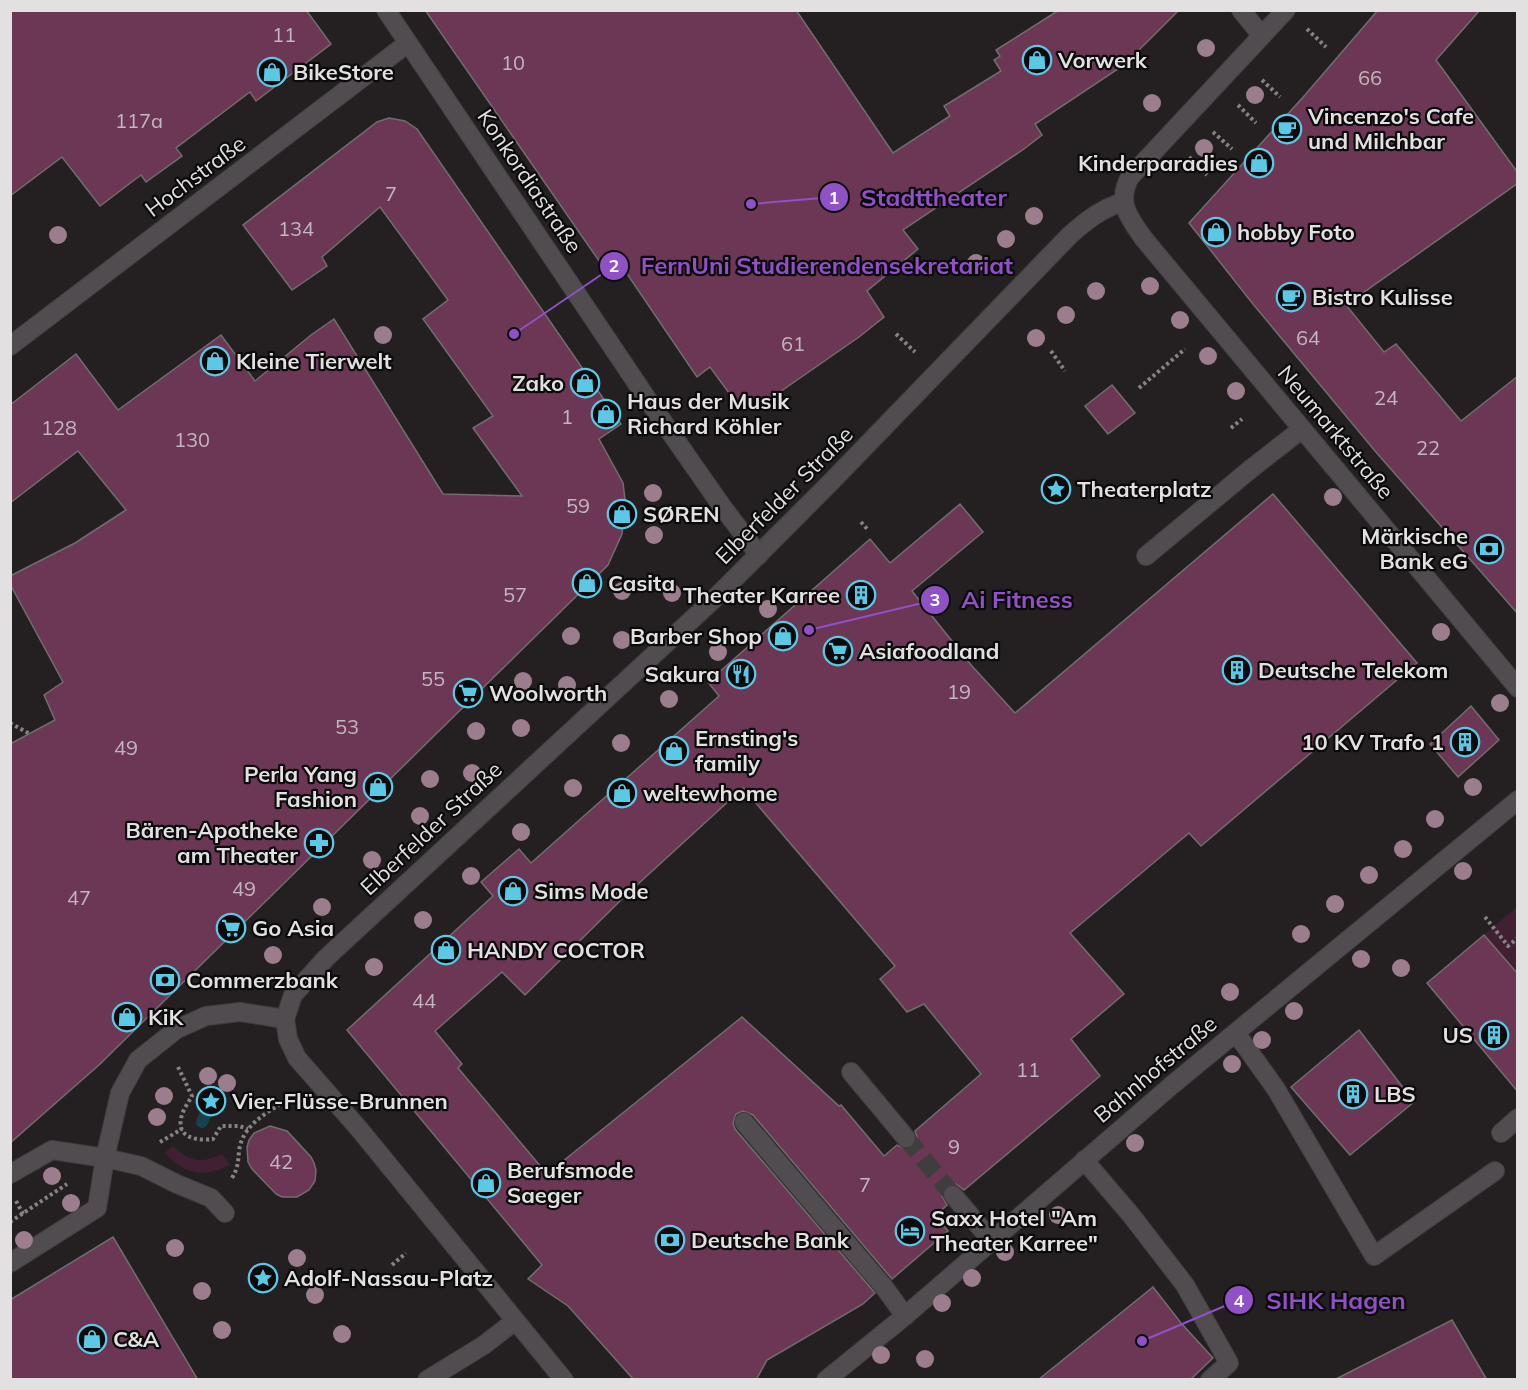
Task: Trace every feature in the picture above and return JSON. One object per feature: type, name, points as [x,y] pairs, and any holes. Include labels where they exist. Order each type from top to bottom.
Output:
[{"type":"street","name":"Konkordiastraße","points":[[386,10],[650,403],[759,555]]},
{"type":"street","points":[[1241,10],[1262,36]]},
{"type":"street","points":[[1123,202],[1124,188],[1130,177],[1286,10]]},
{"type":"street","name":"Hochstraße","points":[[10,346],[408,43]]},
{"type":"street","name":"Neumarktstraße","points":[[1123,202],[1131,220],[1144,239],[1518,688]]},
{"type":"street","name":"Elberfelder Straße","points":[[285,1019],[293,995],[326,958],[713,600],[1070,235],[1086,220],[1103,209],[1123,202]]},
{"type":"street","points":[[1146,555],[1302,429]]},
{"type":"street","name":"Bahnhofstraße","points":[[826,1380],[905,1316],[1084,1160],[1518,800]]},
{"type":"street","points":[[10,1263],[96,1208],[120,1094],[138,1060],[177,1029],[206,1016],[240,1012],[285,1019],[288,1039],[297,1058],[360,1130],[564,1380]]},
{"type":"street","points":[[1236,1033],[1276,1089],[1374,1256],[1495,1171]]},
{"type":"street","points":[[851,1072],[906,1138]]},
{"type":"street","points":[[1501,1133],[1518,1119]]},
{"type":"street","points":[[744,1122],[884,1287],[905,1316]]},
{"type":"street","points":[[10,1174],[52,1150],[105,1158],[141,1166],[211,1198],[225,1213]]},
{"type":"street","points":[[1084,1160],[1131,1215],[1185,1285],[1229,1363],[1210,1380]]},
{"type":"street","points":[[953,1195],[991,1240]]},
{"type":"street","points":[[427,1380],[484,1345],[515,1321]]},
{"type":"path","points":[[1307,28],[1326,47]]},
{"type":"path","points":[[1259,78],[1280,97]]},
{"type":"path","points":[[1235,103],[1256,123]]},
{"type":"path","points":[[1211,129],[1232,149]]},
{"type":"path","points":[[1186,155],[1208,175]]},
{"type":"path","points":[[896,334],[920,356]]},
{"type":"path","points":[[1139,388],[1185,349]]},
{"type":"path","points":[[1051,351],[1065,371]]},
{"type":"path","points":[[1231,428],[1242,419]]},
{"type":"path","points":[[861,522],[868,530]]},
{"type":"path","points":[[10,723],[30,734]]},
{"type":"path","points":[[1485,917],[1508,946],[1518,938]]},
{"type":"path","points":[[160,1041],[183,1074],[192,1096],[180,1120],[182,1129],[190,1138],[201,1141],[213,1139],[221,1126],[239,1126],[248,1129]]},
{"type":"path","points":[[211,1198],[229,1183],[238,1168],[239,1148],[248,1129],[260,1116],[279,1105]]},
{"type":"path","points":[[167,1137],[182,1129]]},
{"type":"path","points":[[10,1222],[105,1158]]},
{"type":"path","points":[[392,1265],[406,1253]]},
{"type":"shaded area","points":[[1517,907],[1517,974],[1484,935]]},
{"type":"shaded area","points":[[173,1146],[196,1160],[222,1154],[230,1165],[203,1173],[188,1170],[165,1153]]},
{"type":"building","points":[[10,10],[306,10],[331,44],[256,101],[250,92],[176,148],[182,156],[146,182],[141,175],[100,206],[62,157],[10,196]]},
{"type":"building","points":[[425,10],[796,10],[893,153],[950,116],[944,106],[1001,71],[994,60],[1000,56],[996,50],[1059,10],[1179,10],[1124,65],[1035,124],[1042,135],[903,230],[918,249],[867,291],[884,317],[761,405],[756,397],[740,408],[710,367],[697,377],[617,259],[604,268]]},
{"type":"building","points":[[1378,10],[1480,10],[1436,60],[1518,173],[1518,183],[1346,305],[1384,352],[1396,344],[1461,421],[1518,376],[1518,614],[1375,451],[1189,223],[1305,95]]},
{"type":"building","points":[[389,118],[405,121],[417,129],[621,424],[599,439],[623,483],[625,499],[622,534],[608,565],[99,1065],[10,1143],[10,744],[55,720],[44,695],[63,682],[10,584],[10,576],[75,543],[126,510],[78,451],[10,503],[10,405],[76,354],[118,410],[221,335],[255,381],[334,319],[443,494],[522,496],[473,428],[493,416],[423,319],[448,300],[380,207],[322,257],[327,266],[292,290],[243,225],[377,122]]},
{"type":"building","points":[[1112,385],[1135,413],[1108,434],[1085,406]]},
{"type":"building","points":[[1273,494],[1417,663],[1201,846],[1189,833],[1070,933],[1124,994],[1071,1039],[1100,1076],[964,1190],[956,1184],[945,1187],[942,1196],[947,1205],[935,1216],[948,1231],[892,1279],[753,1115],[743,1111],[736,1114],[733,1123],[735,1129],[875,1293],[863,1304],[767,1360],[756,1380],[634,1380],[568,1306],[528,1279],[542,1265],[347,1030],[493,896],[481,882],[519,849],[531,863],[719,696],[708,682],[870,539],[890,563],[960,504],[983,532],[912,591],[972,666],[1015,713]],"holes":[[[743,788],[895,966],[880,979],[907,1012],[924,1004],[981,1074],[915,1131],[917,1137],[914,1146],[907,1149],[897,1145],[884,1156],[841,1105],[839,1106],[742,1017],[547,1174],[458,1068],[462,1064],[435,1031],[502,972],[525,995],[626,895]]]},
{"type":"building","name":"10 KV Trafo 1","points":[[1471,706],[1499,740],[1458,777],[1430,744]]},
{"type":"building","name":"US","points":[[1484,935],[1518,974],[1518,1092],[1427,983]]},
{"type":"building","name":"LBS","points":[[1359,1030],[1414,1102],[1350,1155],[1291,1087]]},
{"type":"building","points":[[270,1126],[287,1131],[314,1163],[315,1181],[309,1190],[297,1197],[282,1197],[276,1194],[248,1162],[249,1140],[254,1133]]},
{"type":"building","name":"C&A","points":[[113,1237],[198,1380],[10,1380],[10,1300]]},
{"type":"building","points":[[1153,1287],[1181,1323],[1213,1358],[1190,1380],[1038,1380]]},
{"type":"building","points":[[1452,1320],[1487,1380],[1334,1380],[1405,1344]]},
{"type":"waterway","points":[[202,1122],[211,1101]]},
{"type":"tunnel","points":[[906,1138],[953,1195]]},
{"type":"place","name":"Vorwerk","points":[[1037,60]]},
{"type":"place","name":"BikeStore","points":[[272,72]]},
{"type":"place","name":"Vincenzo's Cafe und Milchbar","points":[[1287,129]]},
{"type":"place","name":"Kinderparadies","points":[[1259,163]]},
{"type":"place","name":"Stadttheater","points":[[751,204]]},
{"type":"place","name":"hobby Foto","points":[[1216,232]]},
{"type":"place","name":"Bistro Kulisse","points":[[1291,297]]},
{"type":"place","name":"FernUni Studierendensekretariat","points":[[514,334]]},
{"type":"place","name":"Kleine Tierwelt","points":[[215,361]]},
{"type":"place","name":"Zako","points":[[585,383]]},
{"type":"place","name":"Haus der Musik Richard Köhler","points":[[606,414]]},
{"type":"place","name":"Theaterplatz","points":[[1056,489]]},
{"type":"place","name":"SØREN","points":[[622,514]]},
{"type":"place","name":"Märkische Bank eG","points":[[1489,549]]},
{"type":"place","name":"Casita","points":[[587,583]]},
{"type":"place","name":"Theater Karree","points":[[861,595]]},
{"type":"place","name":"Ai Fitness","points":[[809,630]]},
{"type":"place","name":"Barber Shop","points":[[783,636]]},
{"type":"place","name":"Asiafoodland","points":[[838,651]]},
{"type":"place","name":"Deutsche Telekom","points":[[1237,670]]},
{"type":"place","name":"Sakura","points":[[741,674]]},
{"type":"place","name":"Woolworth","points":[[468,693]]},
{"type":"place","name":"10 KV Trafo 1","points":[[1465,742]]},
{"type":"place","name":"Ernsting's family","points":[[674,751]]},
{"type":"place","name":"Perla Yang Fashion","points":[[378,787]]},
{"type":"place","name":"weltewhome","points":[[622,793]]},
{"type":"place","name":"Bären-Apotheke am Theater","points":[[319,843]]},
{"type":"place","name":"Sims Mode","points":[[513,891]]},
{"type":"place","name":"Go Asia","points":[[231,928]]},
{"type":"place","name":"HANDY COCTOR","points":[[446,950]]},
{"type":"place","name":"Commerzbank","points":[[165,980]]},
{"type":"place","name":"KiK","points":[[127,1017]]},
{"type":"place","name":"US","points":[[1494,1035]]},
{"type":"place","name":"LBS","points":[[1353,1094]]},
{"type":"place","name":"Vier-Flüsse-Brunnen","points":[[211,1101]]},
{"type":"place","name":"Berufsmode Saeger","points":[[486,1183]]},
{"type":"place","name":"Saxx Hotel \"Am Theater Karree\"","points":[[910,1231]]},
{"type":"place","name":"Deutsche Bank","points":[[670,1240]]},
{"type":"place","name":"Adolf-Nassau-Platz","points":[[263,1278]]},
{"type":"place","name":"C&A","points":[[92,1339]]},
{"type":"place","name":"SIHK Hagen","points":[[1142,1341]]}]
